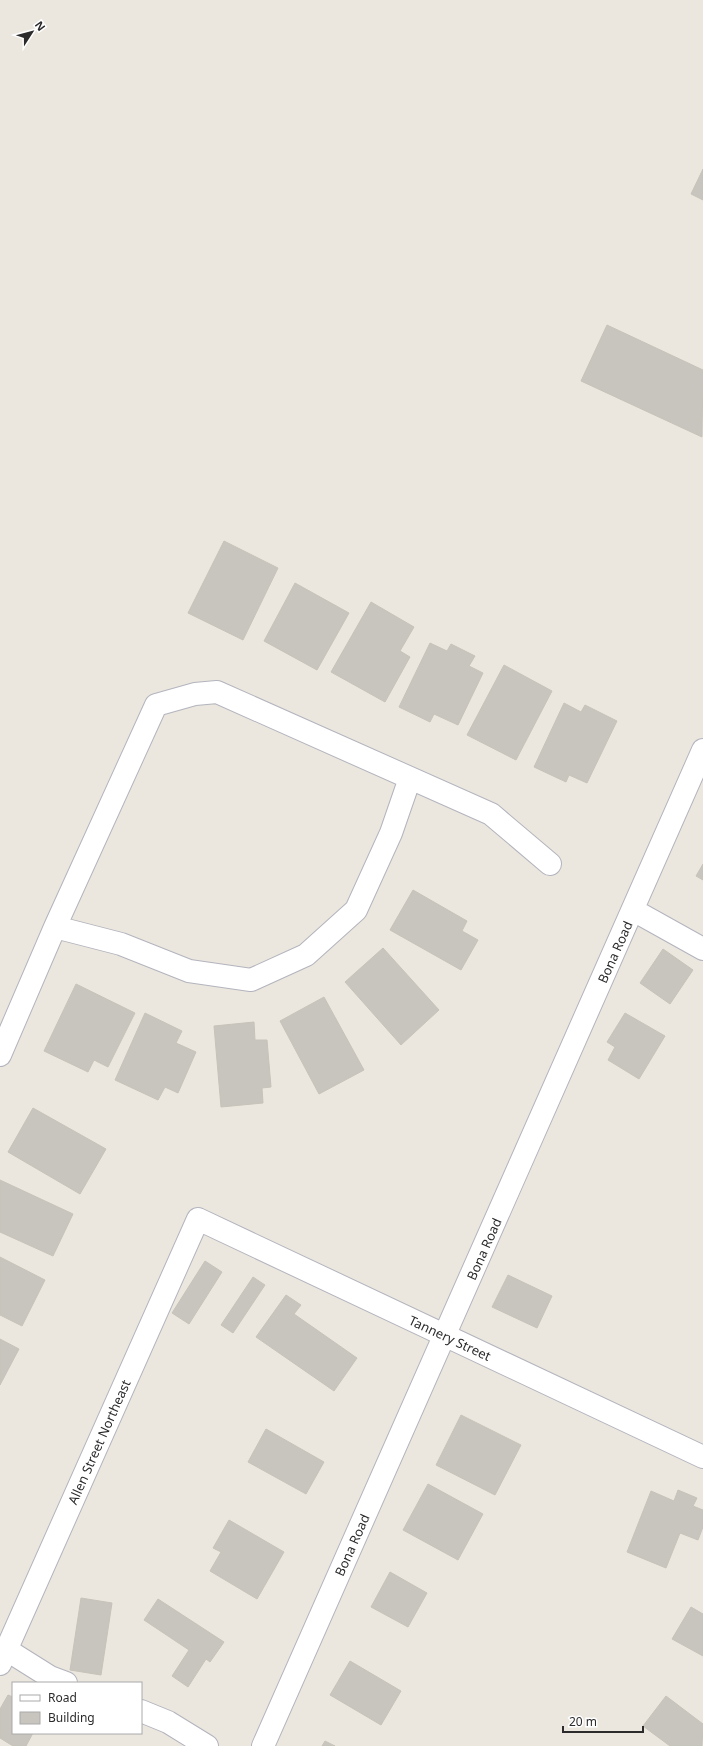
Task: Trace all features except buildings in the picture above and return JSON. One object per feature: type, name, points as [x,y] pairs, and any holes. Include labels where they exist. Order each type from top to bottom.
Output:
[{"type":"street","points":[[0,1055],[55,927],[156,704],[195,694],[217,692],[491,814],[550,864]]},
{"type":"street","name":"Bona Road","points":[[263,1746],[703,750]]},
{"type":"street","points":[[55,927],[121,944],[189,971],[251,980],[306,955],[356,910],[391,833],[410,778]]},
{"type":"street","points":[[633,910],[703,948]]},
{"type":"street","name":"Tannery Street","points":[[198,1220],[703,1457]]},
{"type":"street","name":"Allen Street Northeast","points":[[3,1657],[198,1220]]},
{"type":"street","points":[[3,1657],[63,1682]]},
{"type":"street","points":[[142,1712],[168,1722],[207,1746]]}]
